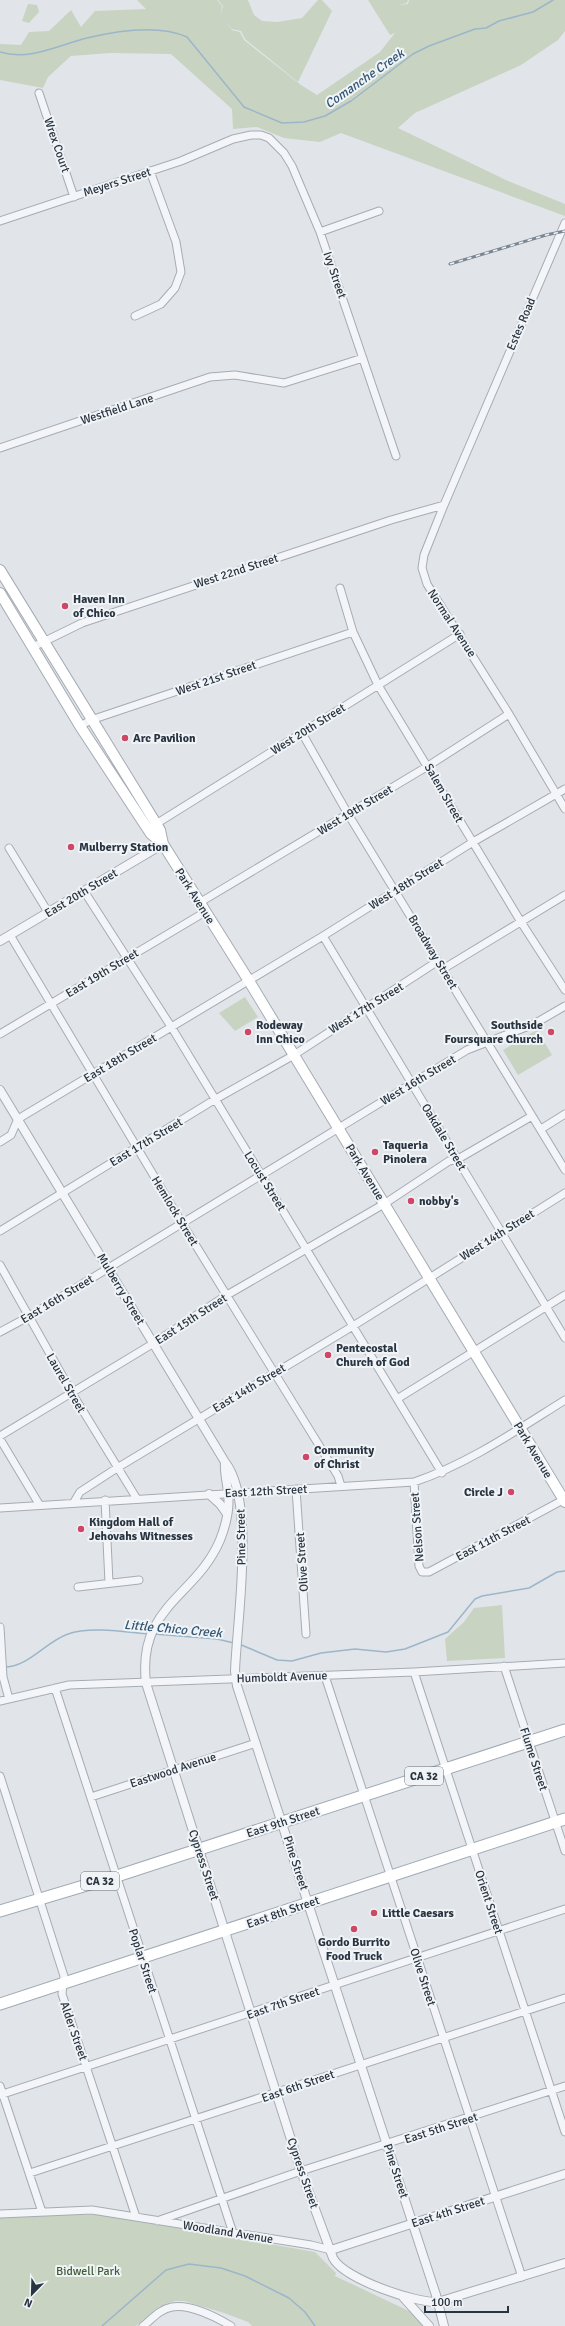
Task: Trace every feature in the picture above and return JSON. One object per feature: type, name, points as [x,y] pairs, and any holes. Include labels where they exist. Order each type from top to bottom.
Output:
[{"type":"main road","name":"Park Avenue","points":[[0,570],[160,830],[162,844]]},
{"type":"main road","name":"Park Avenue","points":[[0,593],[80,726],[151,834],[162,844],[294,1055],[564,1501]]},
{"type":"main road","name":"East 9th Street","points":[[0,1911],[117,1876],[565,1730]]},
{"type":"main road","name":"East 8th Street","points":[[0,2004],[560,1821]]},
{"type":"street","name":"Wrex Court","points":[[39,93],[74,197]]},
{"type":"street","name":"Ivy Street","points":[[233,139],[251,135],[261,135],[274,141],[292,166],[320,232],[396,456]]},
{"type":"street","name":"Meyers Street","points":[[0,222],[202,153],[233,139]]},
{"type":"street","points":[[135,316],[161,304],[174,288],[181,272],[176,242],[150,171]]},
{"type":"street","points":[[320,232],[379,212]]},
{"type":"street","name":"Estes Road","points":[[478,425],[565,223]]},
{"type":"street","name":"Westfield Lane","points":[[0,448],[210,377],[234,375],[284,383],[363,358]]},
{"type":"street","name":"Normal Avenue","points":[[478,425],[424,555],[422,568],[427,584],[460,634],[565,809]]},
{"type":"street","name":"West 22nd Street","points":[[32,647],[88,621],[391,520],[444,505]]},
{"type":"street","name":"Salem Street","points":[[340,588],[353,632],[378,685],[521,922],[565,990]]},
{"type":"street","name":"West 21st Street","points":[[80,726],[91,720],[353,632]]},
{"type":"street","name":"West 20th Street","points":[[156,824],[460,634]]},
{"type":"street","name":"West 19th Street","points":[[199,903],[428,766],[509,714]]},
{"type":"street","name":"Broadway Street","points":[[302,733],[348,814],[396,890],[565,1170]]},
{"type":"street","name":"West 18th Street","points":[[248,981],[473,842],[565,789]]},
{"type":"street","name":"East 20th Street","points":[[0,941],[162,844]]},
{"type":"street","points":[[9,848],[48,912]]},
{"type":"street","name":"Locust Street","points":[[84,890],[172,1028],[214,1100],[442,1473]]},
{"type":"street","points":[[443,969],[565,895]]},
{"type":"street","name":"East 19th Street","points":[[0,1034],[205,912]]},
{"type":"street","name":"Hemlock Street","points":[[10,935],[182,1223],[338,1476],[341,1486]]},
{"type":"street","name":"Oakdale Street","points":[[323,936],[365,1008],[413,1083],[565,1338]]},
{"type":"street","name":"West 17th Street","points":[[294,1055],[438,961]]},
{"type":"street","name":"East 18th Street","points":[[0,1142],[11,1135],[18,1120],[248,981]]},
{"type":"street","name":"West 16th Street","points":[[338,1129],[467,1050],[489,1043],[534,1024],[565,1006]]},
{"type":"street","name":"East 17th Street","points":[[0,1231],[214,1100],[294,1055]]},
{"type":"street","name":"Mulberry Street","points":[[0,1090],[225,1462],[228,1493]]},
{"type":"street","points":[[541,1129],[565,1114]]},
{"type":"street","name":"East 15th Street","points":[[0,1436],[154,1343],[227,1295],[384,1204],[449,1161],[458,1159],[532,1116]]},
{"type":"street","name":"East 16th Street","points":[[0,1332],[28,1318],[338,1129]]},
{"type":"street","name":"West 14th Street","points":[[429,1278],[565,1193]]},
{"type":"street","name":"Laurel Street","points":[[0,1265],[28,1318],[136,1499]]},
{"type":"street","name":"East 14th Street","points":[[74,1502],[80,1492],[117,1468],[353,1326],[429,1278]]},
{"type":"street","points":[[397,1399],[565,1295]]},
{"type":"street","name":"East 12th Street","points":[[0,1508],[39,1504],[414,1482],[442,1473],[520,1429],[565,1400]]},
{"type":"street","points":[[0,1439],[39,1504]]},
{"type":"street","name":"Pine Street","points":[[225,1462],[231,1470],[239,1493],[243,1544],[237,1634],[236,1679],[360,2065],[388,2144],[438,2302],[444,2326]]},
{"type":"street","name":"Nelson Street","points":[[414,1482],[419,1566],[422,1572]]},
{"type":"street","name":"Olive Street","points":[[296,1489],[306,1634]]},
{"type":"street","name":"Cypress Street","points":[[228,1493],[227,1514],[220,1540],[210,1559],[167,1606],[155,1625],[145,1656],[146,1683],[175,1770],[301,2171],[331,2250]]},
{"type":"street","points":[[209,1494],[220,1504],[227,1514]]},
{"type":"street","points":[[105,1500],[109,1582]]},
{"type":"street","name":"East 11th Street","points":[[422,1572],[429,1572],[564,1501]]},
{"type":"street","points":[[78,1587],[109,1582],[139,1580]]},
{"type":"street","points":[[0,1627],[3,1677],[9,1698]]},
{"type":"street","name":"Humboldt Avenue","points":[[0,1701],[55,1688],[414,1672],[565,1663]]},
{"type":"street","name":"Flume Street","points":[[504,1666],[529,1742],[560,1821],[565,1851]]},
{"type":"street","name":"Orient Street","points":[[414,1672],[565,2132]]},
{"type":"street","name":"Olive Street","points":[[325,1676],[389,1876],[470,2118],[494,2197],[522,2277]]},
{"type":"street","name":"Poplar Street","points":[[55,1688],[233,2233]]},
{"type":"street","name":"Eastwood Avenue","points":[[91,1797],[256,1743]]},
{"type":"street","name":"Alder Street","points":[[0,1776],[64,1976],[62,1994],[136,2217]]},
{"type":"street","name":"East 7th Street","points":[[1,2095],[565,1909]]},
{"type":"street","name":"East 6th Street","points":[[30,2173],[277,2094],[443,2037],[565,1998]]},
{"type":"street","points":[[0,2086],[1,2095],[30,2173],[42,2212]]},
{"type":"street","name":"East 5th Street","points":[[157,2221],[301,2171],[470,2118],[565,2086]]},
{"type":"street","name":"East 4th Street","points":[[331,2250],[565,2174]]},
{"type":"street","name":"Woodland Avenue","points":[[0,2214],[92,2210],[311,2245],[331,2250]]},
{"type":"street","points":[[331,2250],[337,2265],[342,2270],[402,2296],[428,2302],[438,2302],[565,2263]]},
{"type":"street","points":[[402,2296],[429,2326]]},
{"type":"street","points":[[143,2326],[159,2312],[171,2307],[179,2307],[209,2315],[231,2326]]},
{"type":"green space","points":[[137,0],[217,0],[222,6],[221,15],[223,6],[218,0],[248,0],[254,15],[262,21],[277,22],[302,18],[318,0],[322,0],[332,11],[298,82],[245,39],[241,31],[232,29],[225,20],[232,30],[240,32],[244,40],[301,85],[317,95],[380,52],[395,33],[390,35],[368,0],[408,0],[407,3],[399,5],[408,4],[409,0],[565,0],[565,31],[558,40],[521,65],[415,113],[398,128],[508,181],[565,204],[565,216],[341,133],[320,142],[284,138],[257,127],[233,129],[232,109],[171,54],[110,53],[71,56],[48,77],[43,88],[0,80],[0,44],[21,45],[29,32],[49,31],[71,10],[81,27],[95,11],[146,9]]},
{"type":"green space","points":[[28,4],[37,5],[39,12],[29,23],[22,21]]},
{"type":"green space","points":[[245,997],[258,1017],[235,1031],[219,1013]]},
{"type":"green space","points":[[537,1030],[552,1055],[518,1075],[503,1050]]},
{"type":"green space","points":[[502,1605],[505,1658],[447,1661],[445,1639],[464,1622],[474,1608]]},
{"type":"green space","name":"Bidwell Park","points":[[41,2215],[104,2215],[315,2252],[336,2273],[335,2276],[411,2312],[423,2326],[252,2326],[248,2322],[224,2313],[184,2301],[175,2301],[160,2306],[136,2326],[0,2326],[0,2217]]},
{"type":"waterway","name":"Comanche Creek","points":[[0,52],[22,55],[44,51],[87,38],[124,31],[150,30],[176,33],[187,37],[244,107],[282,123],[304,122],[325,116],[351,101],[413,54],[429,46],[475,29],[486,28],[499,21],[533,12],[553,0]]},
{"type":"waterway","name":"Little Chico Creek","points":[[239,1644],[277,1660],[292,1661],[321,1653],[355,1649],[386,1652],[405,1649],[448,1632],[475,1599],[482,1596],[529,1588],[557,1572],[565,1571]]},
{"type":"waterway","name":"Little Chico Creek","points":[[4,1667],[13,1666],[29,1659],[68,1634],[86,1630],[108,1630],[148,1634]]},
{"type":"waterway","name":"Little Chico Creek","points":[[154,1634],[217,1639],[234,1643]]},
{"type":"waterway","points":[[102,2326],[166,2270],[189,2264],[221,2268],[245,2276],[289,2298],[305,2312],[315,2326]]},
{"type":"railway","points":[[450,264],[546,235],[565,231]]},
{"type":"place","name":"Haven Inn of Chico","points":[[65,606]]},
{"type":"place","name":"Arc Pavilion","points":[[125,738]]},
{"type":"place","name":"Mulberry Station","points":[[71,847]]},
{"type":"place","name":"Rodeway Inn Chico","points":[[248,1032]]},
{"type":"place","name":"Southside Foursquare Church","points":[[551,1032]]},
{"type":"place","name":"Taqueria Pinolera","points":[[375,1152]]},
{"type":"place","name":"nobby's","points":[[411,1201]]},
{"type":"place","name":"Pentecostal Church of God","points":[[328,1355]]},
{"type":"place","name":"Community of Christ","points":[[306,1457]]},
{"type":"place","name":"Circle J","points":[[511,1492]]},
{"type":"place","name":"Kingdom Hall of Jehovahs Witnesses","points":[[81,1529]]},
{"type":"place","name":"Little Caesars","points":[[374,1913]]},
{"type":"place","name":"Gordo Burrito Food Truck","points":[[354,1929]]}]
